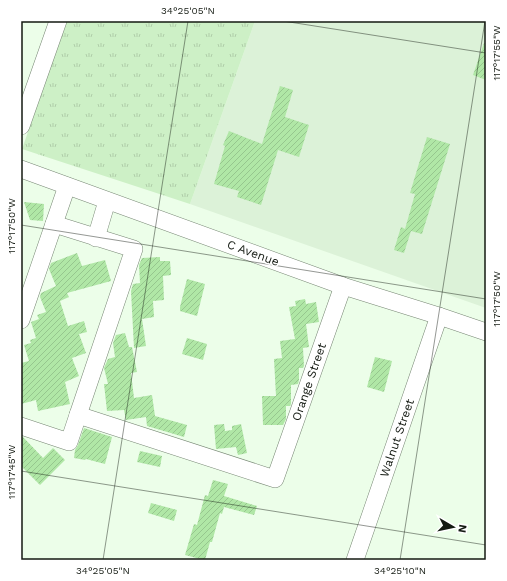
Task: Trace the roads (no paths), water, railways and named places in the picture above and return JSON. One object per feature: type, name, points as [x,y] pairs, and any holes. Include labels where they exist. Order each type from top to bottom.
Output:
[{"type":"street","points":[[21,126],[58,21]]},
{"type":"street","name":"C Avenue","points":[[21,169],[343,286],[486,332]]},
{"type":"street","points":[[21,320],[66,186]]},
{"type":"street","points":[[96,238],[107,201]]},
{"type":"street","points":[[21,426],[68,442],[134,249],[54,224]]},
{"type":"street","name":"Orange Street","points":[[78,416],[275,479],[343,286]]},
{"type":"street","name":"Walnut Street","points":[[355,560],[439,316]]}]
